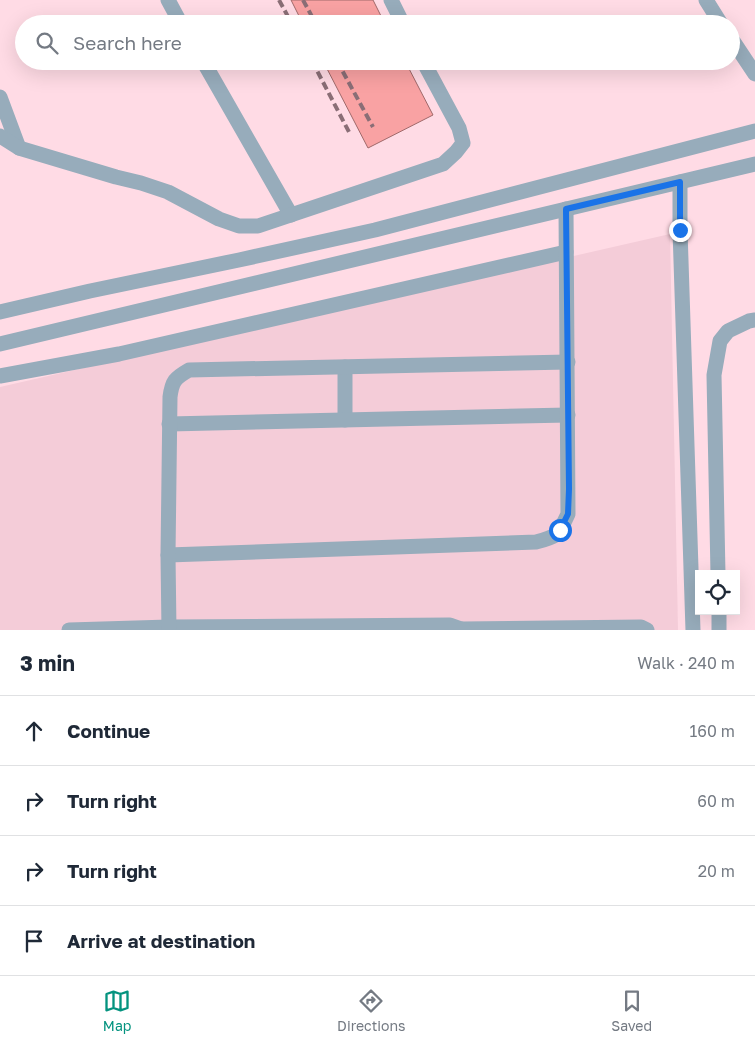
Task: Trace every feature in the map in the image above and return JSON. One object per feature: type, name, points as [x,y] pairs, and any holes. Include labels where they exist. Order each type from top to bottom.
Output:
[{"type":"street","points":[[168,0],[176,15]]},
{"type":"street","points":[[391,0],[398,15]]},
{"type":"street","points":[[706,0],[716,15]]},
{"type":"street","points":[[740,52],[755,74]]},
{"type":"street","points":[[208,70],[291,215]]},
{"type":"street","points":[[0,136],[19,148],[116,177],[141,182],[168,192],[239,226],[258,226],[443,164],[464,143],[459,128],[428,70]]},
{"type":"street","points":[[0,98],[19,148]]},
{"type":"street","points":[[0,312],[375,230],[755,131]]},
{"type":"street","points":[[0,344],[755,164]]},
{"type":"street","points":[[680,182],[693,630]]},
{"type":"street","points":[[168,555],[536,542],[554,537],[568,514],[566,209]]},
{"type":"street","points":[[0,376],[119,354],[566,252]]},
{"type":"street","points":[[718,570],[714,375],[720,342],[724,336],[728,331],[755,320]]},
{"type":"street","points":[[169,628],[170,397],[172,384],[179,376],[190,370],[568,362]]},
{"type":"street","points":[[345,367],[346,420]]},
{"type":"street","points":[[169,424],[568,414]]},
{"type":"street","points":[[719,615],[719,630]]},
{"type":"street","points":[[69,630],[450,625],[463,629],[641,627],[647,630]]},
{"type":"shaded area","points":[[670,234],[678,630],[0,630],[0,387]]},
{"type":"building","points":[[291,0],[373,0],[380,15],[298,15]]},
{"type":"building","points":[[328,70],[410,70],[433,115],[368,148]]},
{"type":"railway","points":[[279,0],[287,15]]},
{"type":"railway","points":[[303,0],[311,15]]},
{"type":"railway","points":[[317,70],[349,132]]},
{"type":"railway","points":[[342,70],[373,127]]},
{"type":"route","points":[[560,530],[568,514],[569,489],[566,209],[680,182],[680,230]]}]
